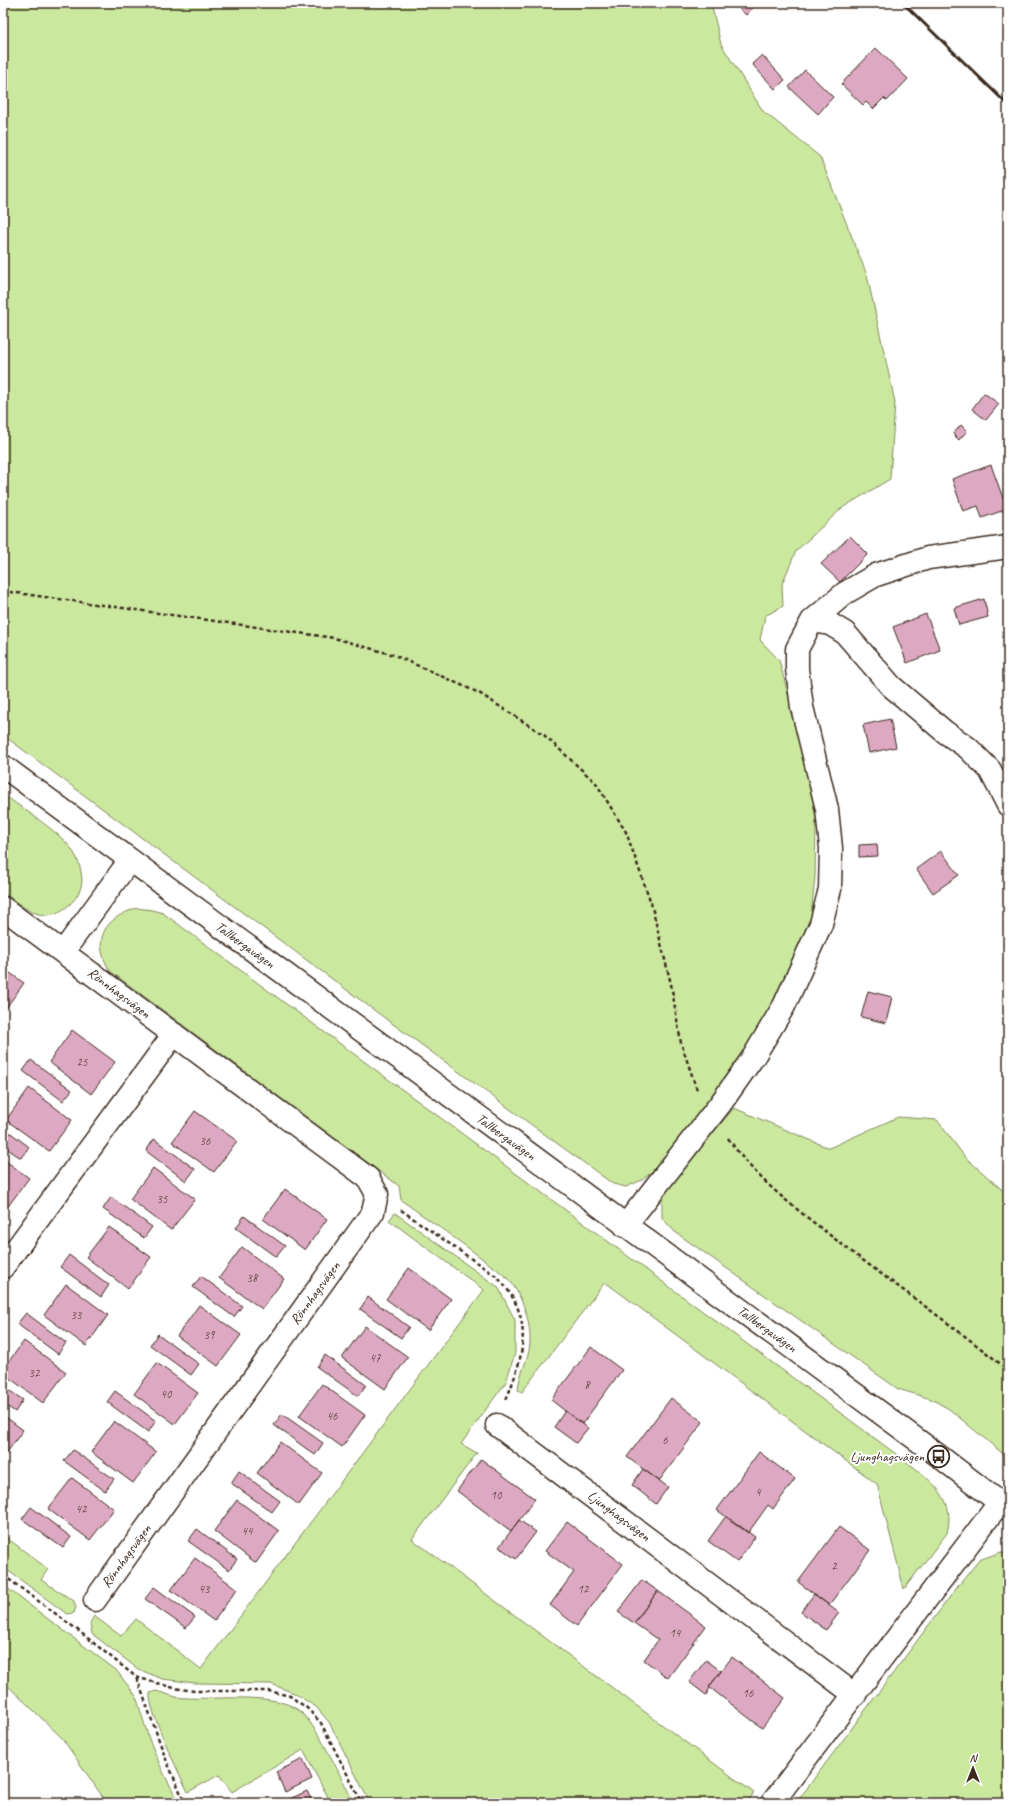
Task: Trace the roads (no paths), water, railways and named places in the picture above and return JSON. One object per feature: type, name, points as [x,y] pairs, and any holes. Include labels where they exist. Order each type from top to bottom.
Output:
[{"type":"street","points":[[625,1226],[712,1114],[754,1056],[784,1006],[821,924],[830,889],[831,848],[827,809],[802,707],[797,669],[798,649],[812,621],[845,593],[876,575],[928,558],[1008,546]]},
{"type":"street","points":[[812,621],[830,624],[845,633],[891,686],[945,732],[968,748],[990,770],[1008,805]]},
{"type":"street","name":"Tallbergavägen","points":[[3,766],[1004,1506]]},
{"type":"street","points":[[63,952],[130,860]]},
{"type":"street","name":"Rönnhagsvägen","points":[[3,908],[368,1178],[377,1194],[372,1212],[95,1600]]},
{"type":"street","points":[[3,1266],[174,1034]]},
{"type":"street","name":"Ljunghagsvägen","points":[[497,1425],[855,1695]]},
{"type":"street","points":[[772,1803],[1004,1506]]},
{"type":"railway","points":[[903,3],[1008,105]]},
{"type":"place","name":"Ljunghagsvägen","points":[[939,1456]]}]
